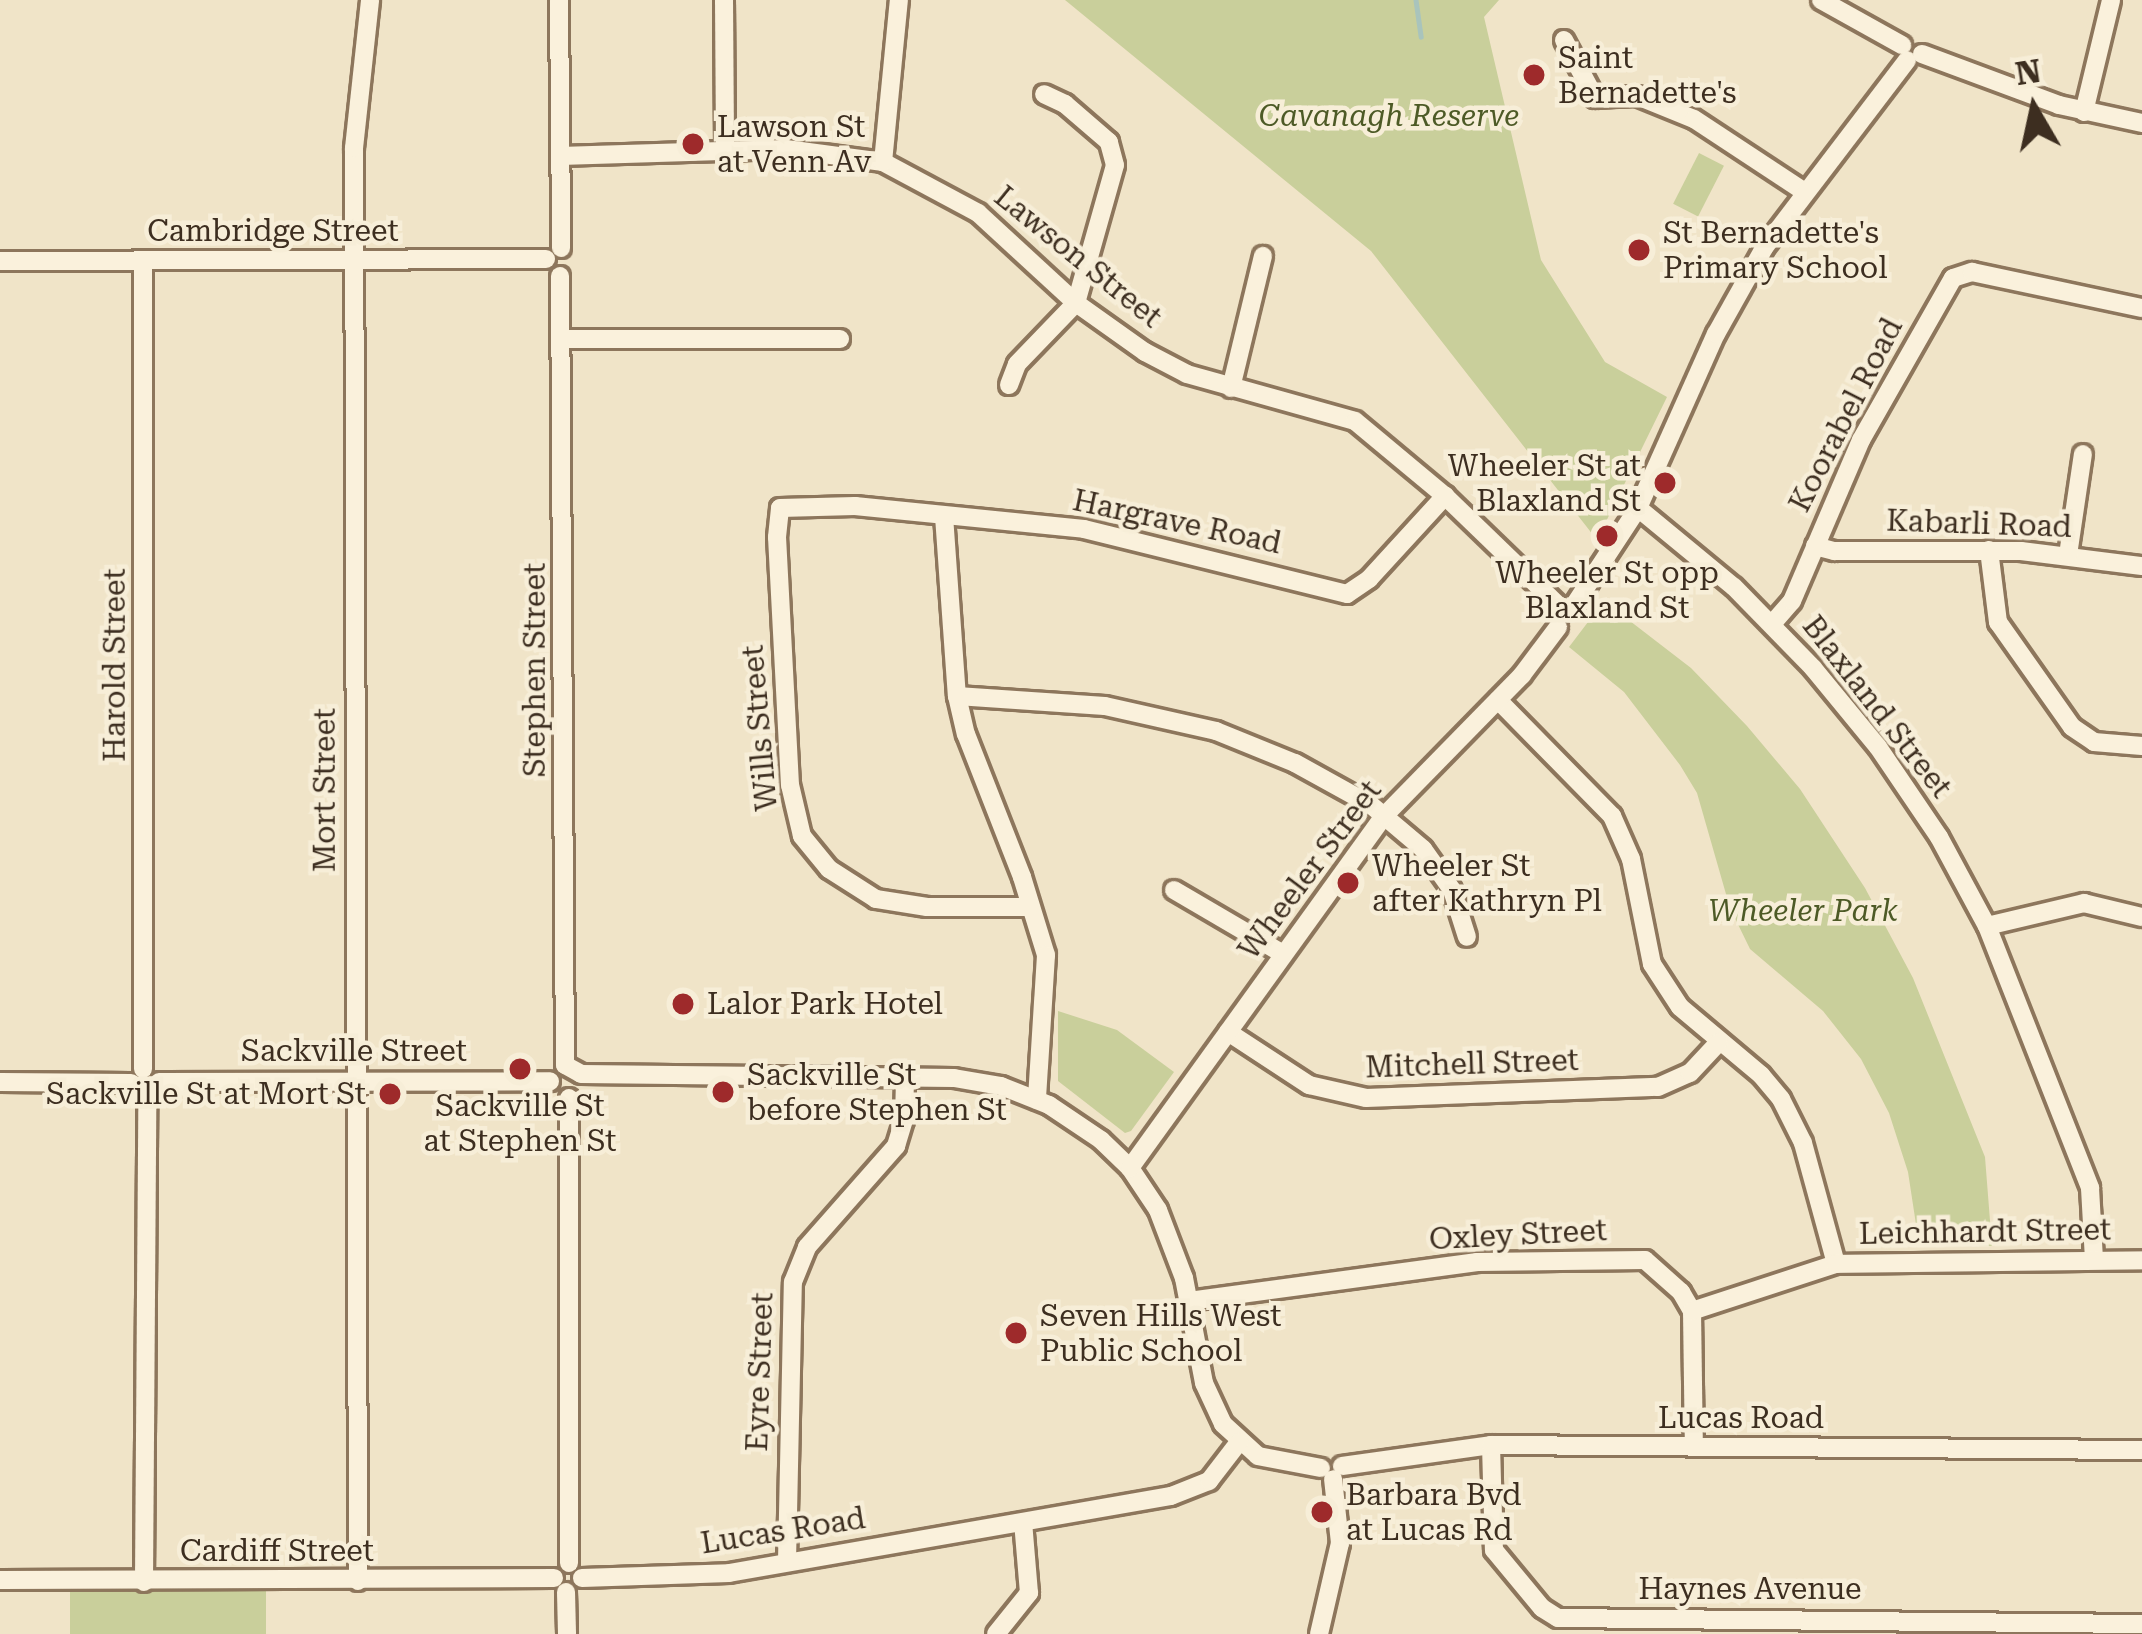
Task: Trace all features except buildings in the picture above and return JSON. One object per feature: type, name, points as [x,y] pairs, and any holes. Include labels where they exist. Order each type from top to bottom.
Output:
[{"type":"street","name":"Mort Street","points":[[358,1581],[353,261],[354,148],[370,0]]},
{"type":"street","points":[[554,254],[560,155],[559,0]]},
{"type":"street","points":[[724,0],[725,150]]},
{"type":"street","points":[[884,161],[899,0]]},
{"type":"street","points":[[1821,0],[1911,53],[2084,112],[2142,123]]},
{"type":"street","points":[[2084,112],[2111,0]]},
{"type":"street","points":[[1564,40],[1595,98],[1642,97],[1694,119],[1803,191]]},
{"type":"street","points":[[1566,606],[1638,508],[1716,334],[1803,191],[1911,53]]},
{"type":"street","points":[[1009,385],[1017,364],[1076,302],[1115,154],[1065,104],[1044,94]]},
{"type":"street","name":"Lawson Street","points":[[560,155],[836,152],[884,161],[978,213],[1076,302],[1144,352],[1187,374],[1354,422],[1445,496],[1566,606]]},
{"type":"street","name":"Cambridge Street","points":[[0,261],[353,261],[554,254]]},
{"type":"street","name":"Stephen Street","points":[[554,254],[574,261],[560,276],[574,1081],[576,1570]]},
{"type":"street","points":[[1231,388],[1263,256]]},
{"type":"street","name":"Harold Street","points":[[143,262],[144,1582]]},
{"type":"street","name":"Koorabel Road","points":[[1772,624],[1792,601],[1861,440],[1957,275],[1978,273],[2142,308]]},
{"type":"street","points":[[564,339],[841,339]]},
{"type":"street","points":[[2068,556],[2083,454]]},
{"type":"street","name":"Hargrave Road","points":[[780,508],[855,506],[1084,529],[1347,594],[1369,579],[1445,496]]},
{"type":"street","name":"Wills Street","points":[[780,508],[777,537],[790,785],[802,836],[830,868],[876,899],[927,907],[1029,907]]},
{"type":"street","name":"Blaxland Street","points":[[1638,508],[1772,624],[1908,788],[1988,926],[2090,1188],[2094,1260]]},
{"type":"street","points":[[944,516],[957,696],[966,734],[1046,955],[1037,1100]]},
{"type":"street","name":"Kabarli Road","points":[[1815,546],[1834,551],[1989,550],[2142,566]]},
{"type":"street","points":[[1989,550],[1996,616],[2072,727],[2095,742],[2142,746]]},
{"type":"street","name":"Wheeler Street","points":[[1130,1168],[1384,815],[1498,700],[1558,626],[1553,616],[1566,606]]},
{"type":"street","points":[[957,696],[1106,706],[1216,731],[1295,763],[1384,815],[1438,866],[1457,902],[1467,937]]},
{"type":"street","points":[[1498,700],[1607,807],[1631,859],[1652,964],[1680,1006],[1762,1075],[1791,1116],[1836,1264]]},
{"type":"street","points":[[1174,890],[1283,954]]},
{"type":"street","points":[[1988,926],[2084,903],[2142,917]]},
{"type":"street","name":"Mitchell Street","points":[[1228,1032],[1309,1085],[1366,1098],[1658,1087],[1690,1073],[1719,1042]]},
{"type":"street","points":[[574,1081],[905,1078],[988,1083],[1037,1100],[1086,1128],[1130,1168],[1165,1222],[1189,1300],[1204,1383],[1223,1424],[1239,1442]]},
{"type":"street","name":"Eyre Street","points":[[787,1562],[793,1282],[807,1247],[896,1146],[904,1120],[905,1078]]},
{"type":"street","name":"Sackville Street","points":[[0,1082],[550,1081],[555,1094],[574,1081]]},
{"type":"street","name":"Oxley Street","points":[[1189,1300],[1477,1262],[1646,1260],[1681,1292],[1692,1311]]},
{"type":"street","name":"Leichhardt Street","points":[[1692,1311],[1836,1264],[2142,1260]]},
{"type":"street","points":[[1692,1311],[1694,1448]]},
{"type":"street","name":"Lucas Road","points":[[576,1570],[702,1576],[1190,1492],[1209,1481],[1239,1442],[1271,1461],[1332,1471],[1492,1445],[2142,1450]]},
{"type":"street","name":"Haynes Avenue","points":[[1492,1445],[1494,1550],[1550,1625],[2142,1624]]},
{"type":"street","points":[[1319,1634],[1340,1544],[1332,1471]]},
{"type":"street","points":[[996,1634],[1029,1593],[1023,1522]]},
{"type":"street","points":[[567,1634],[560,1566],[576,1570]]},
{"type":"street","name":"Cardiff Street","points":[[0,1580],[560,1585]]},
{"type":"green space","name":"Cavanagh Reserve","points":[[1065,0],[1499,0],[1484,17],[1541,260],[1605,362],[1667,397],[1597,540],[1371,251]]},
{"type":"green space","points":[[1699,153],[1724,166],[1698,216],[1673,204]]},
{"type":"green space","name":"Wheeler Park","points":[[1604,601],[1691,668],[1747,726],[1800,789],[1865,888],[1913,978],[1985,1157],[1992,1246],[1919,1244],[1908,1172],[1889,1113],[1861,1059],[1823,1011],[1750,949],[1730,908],[1697,793],[1624,692],[1569,647]]},
{"type":"green space","points":[[1058,1011],[1117,1030],[1174,1072],[1131,1131],[1125,1133],[1058,1081]]},
{"type":"green space","points":[[70,1591],[266,1591],[266,1634],[70,1634]]},
{"type":"waterway","points":[[1416,0],[1421,37]]},
{"type":"place","name":"Saint Bernadette's","points":[[1534,75]]},
{"type":"place","name":"Lawson St at Venn Av","points":[[693,144]]},
{"type":"place","name":"St Bernadette's Primary School","points":[[1639,250]]},
{"type":"place","name":"Wheeler St at Blaxland St","points":[[1665,483]]},
{"type":"place","name":"Wheeler St opp Blaxland St","points":[[1607,536]]},
{"type":"place","name":"Wheeler St after Kathryn Pl","points":[[1348,883]]},
{"type":"place","name":"Lalor Park Hotel","points":[[683,1004]]},
{"type":"place","name":"Sackville St at Stephen St","points":[[520,1069]]},
{"type":"place","name":"Sackville St before Stephen St","points":[[723,1092]]},
{"type":"place","name":"Sackville St at Mort St","points":[[390,1094]]},
{"type":"place","name":"Seven Hills West Public School","points":[[1016,1333]]},
{"type":"place","name":"Barbara Bvd at Lucas Rd","points":[[1322,1512]]}]
